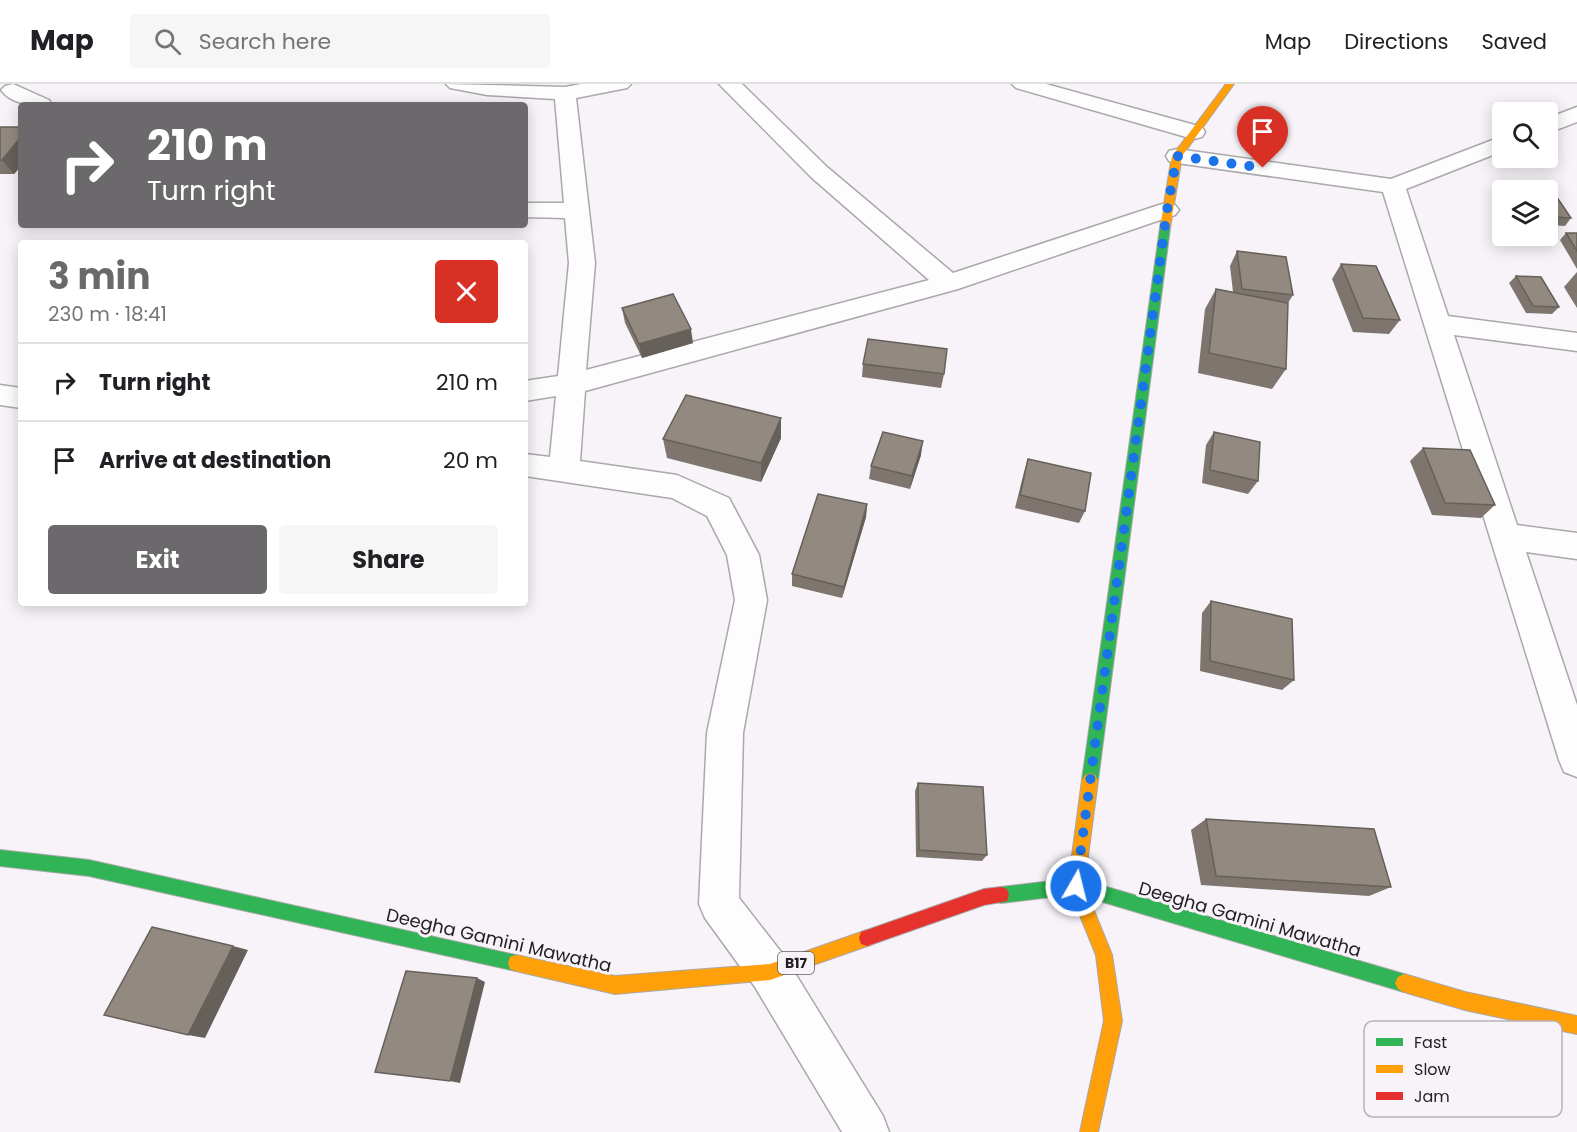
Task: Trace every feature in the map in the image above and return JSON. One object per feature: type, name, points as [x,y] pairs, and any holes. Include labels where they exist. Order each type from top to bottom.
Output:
[{"type":"main road","points":[[1089,1132],[1113,1021],[1104,955],[1076,886],[1167,210],[1177,156],[1230,84]]},
{"type":"main road","name":"Deegha Gamini Mawatha","points":[[0,858],[89,868],[615,985],[770,972],[984,897],[1076,886],[1465,1001],[1558,1021]]},
{"type":"main road","name":"Deegha Gamini Mawatha","points":[[1562,1022],[1577,1025]]},
{"type":"street","points":[[457,84],[565,93],[620,84]]},
{"type":"street","points":[[730,84],[819,172],[950,283]]},
{"type":"street","points":[[1023,84],[1194,132]]},
{"type":"street","points":[[11,92],[33,102]]},
{"type":"street","points":[[564,470],[582,263],[565,93]]},
{"type":"street","points":[[1558,122],[1577,114]]},
{"type":"street","points":[[1177,156],[1393,186],[1492,147]]},
{"type":"street","points":[[1393,186],[1577,760]]},
{"type":"street","points":[[528,210],[577,212]]},
{"type":"street","points":[[528,391],[572,384],[950,283],[1167,210]]},
{"type":"street","points":[[1437,324],[1577,342]]},
{"type":"street","points":[[0,395],[18,398]]},
{"type":"street","points":[[528,465],[677,487],[718,507],[743,555],[751,600],[725,733],[719,904],[770,972],[867,1132]]},
{"type":"street","points":[[1505,536],[1577,546]]},
{"type":"building","points":[[0,127],[18,127],[18,141],[0,160]]},
{"type":"building","points":[[1558,199],[1571,218],[1558,217]]},
{"type":"building","points":[[1566,233],[1577,233],[1577,251]]},
{"type":"building","points":[[1237,251],[1286,257],[1293,295],[1242,289]]},
{"type":"building","points":[[1341,264],[1376,266],[1400,320],[1363,318]]},
{"type":"building","points":[[1516,276],[1541,277],[1559,307],[1533,306]]},
{"type":"building","points":[[1216,289],[1288,303],[1286,369],[1209,353]]},
{"type":"building","points":[[673,294],[691,329],[639,344],[622,308]]},
{"type":"building","points":[[868,339],[947,349],[944,374],[863,364]]},
{"type":"building","points":[[686,395],[781,418],[761,463],[663,439]]},
{"type":"building","points":[[883,432],[923,441],[912,476],[871,466]]},
{"type":"building","points":[[1214,432],[1260,442],[1258,481],[1210,470]]},
{"type":"building","points":[[1423,448],[1470,450],[1495,505],[1445,503]]},
{"type":"building","points":[[1028,459],[1091,473],[1085,511],[1020,495]]},
{"type":"building","points":[[818,494],[867,504],[844,587],[792,574]]},
{"type":"building","points":[[1211,601],[1292,619],[1294,680],[1210,661]]},
{"type":"building","points":[[918,783],[983,787],[987,855],[919,850]]},
{"type":"building","points":[[1206,819],[1374,829],[1391,887],[1216,876]]},
{"type":"building","points":[[152,927],[233,946],[188,1035],[104,1015]]},
{"type":"building","points":[[406,971],[477,978],[450,1081],[375,1072]]},
{"type":"traffic: fast","points":[[1090,780],[1165,228]]},
{"type":"traffic: fast","points":[[0,858],[89,868],[516,963]]},
{"type":"traffic: fast","points":[[1001,895],[1076,886],[1404,983]]},
{"type":"traffic: slow","points":[[1165,228],[1177,156],[1230,84]]},
{"type":"traffic: slow","points":[[1089,1132],[1113,1021],[1104,955],[1076,886],[1090,780]]},
{"type":"traffic: slow","points":[[516,963],[615,985],[770,972],[867,938]]},
{"type":"traffic: slow","points":[[1404,983],[1465,1001],[1558,1021]]},
{"type":"traffic: slow","points":[[1562,1022],[1577,1025]]},
{"type":"traffic: jam","points":[[867,938],[984,897],[1001,895]]},
{"type":"route","points":[[1076,886],[1167,210],[1177,156],[1263,168]]}]
